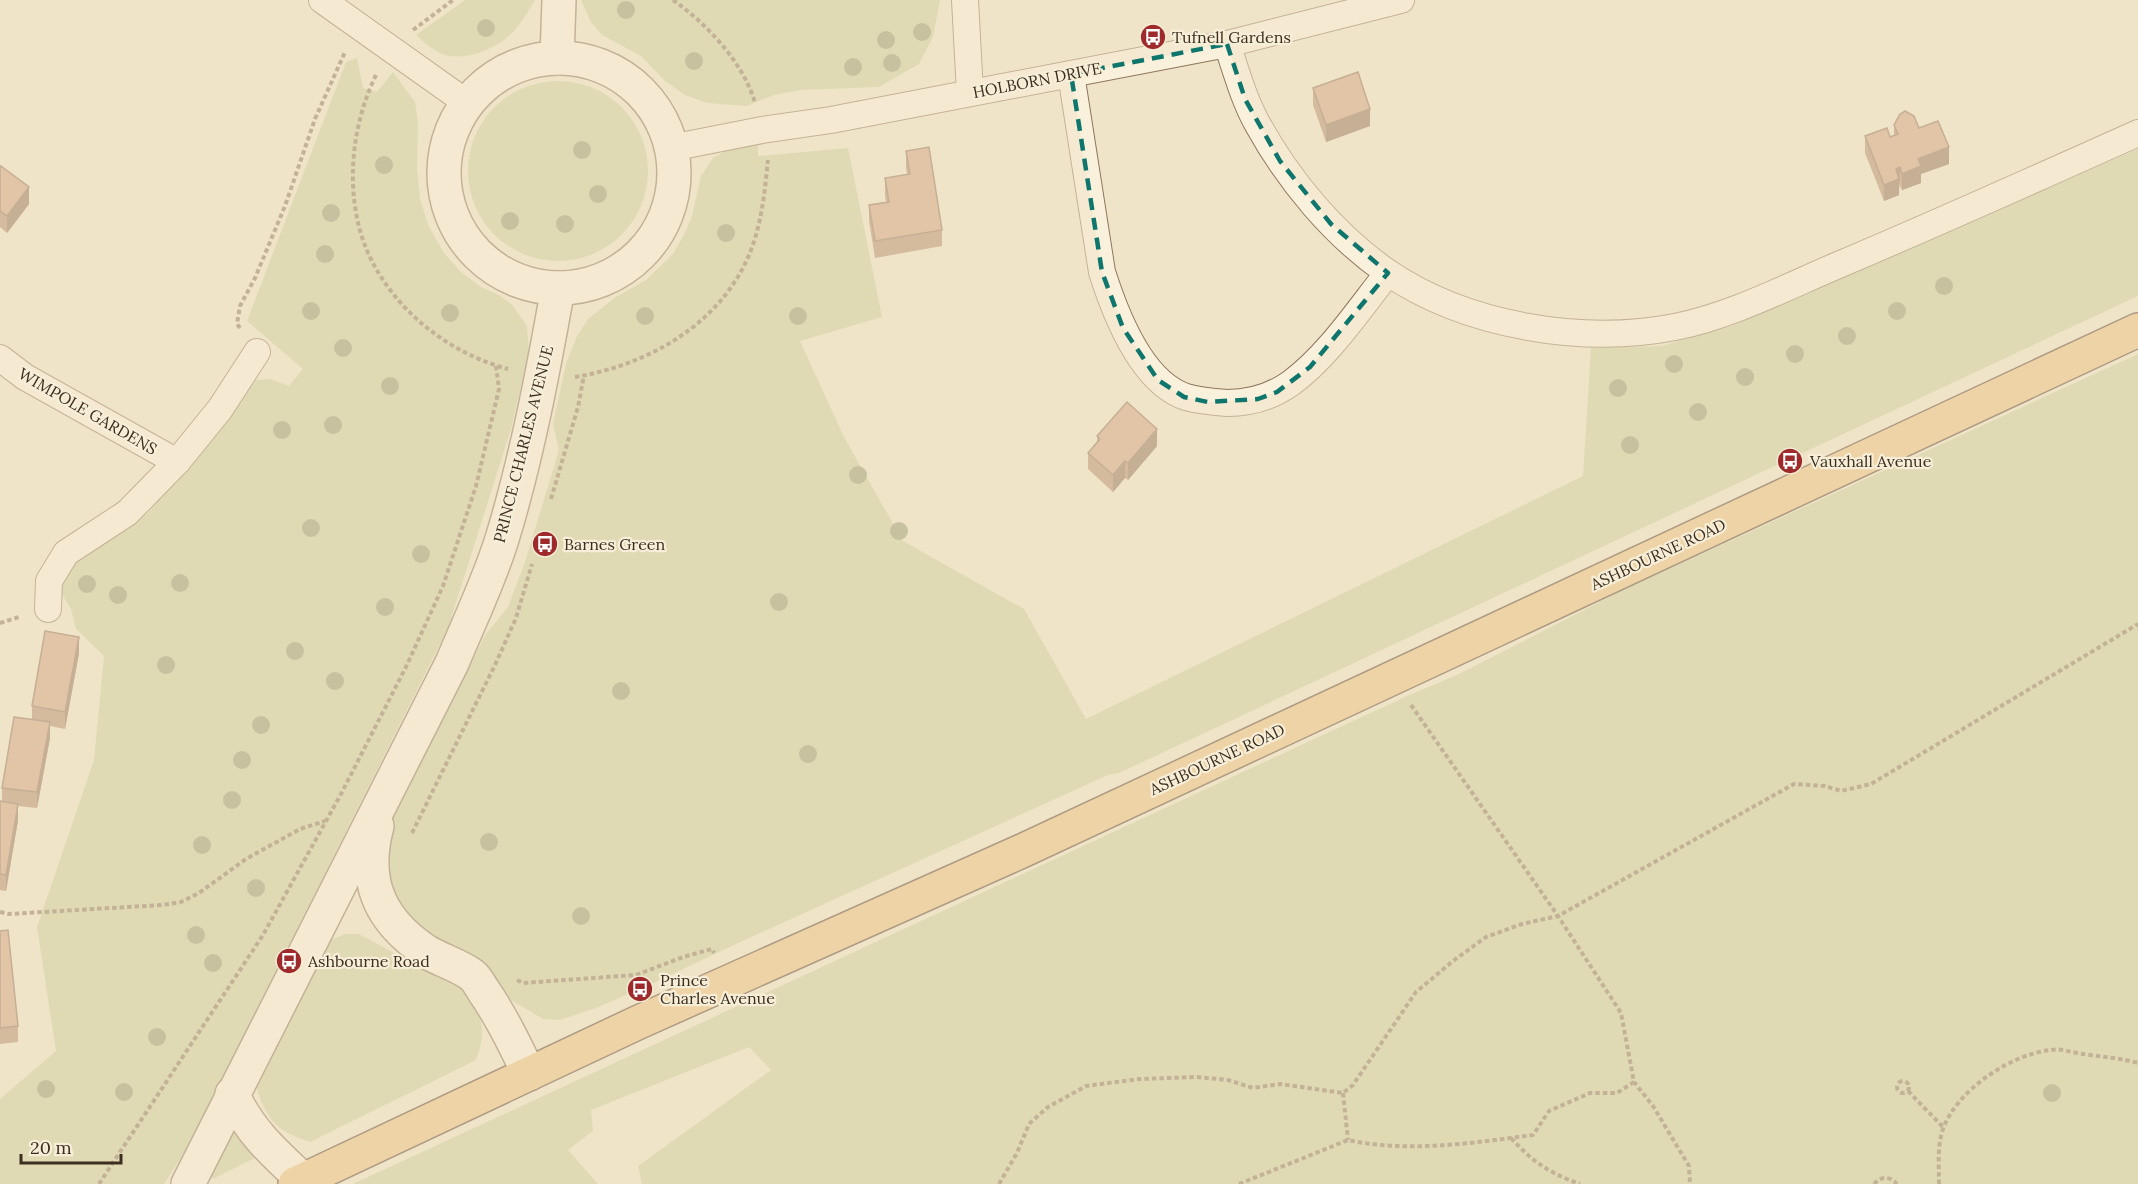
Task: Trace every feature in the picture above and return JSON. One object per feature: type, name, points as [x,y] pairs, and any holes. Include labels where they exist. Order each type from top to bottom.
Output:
[{"type":"highway","name":"ASHBOURNE ROAD","points":[[299,1182],[725,984],[1024,850],[2138,330]]},
{"type":"street","points":[[322,0],[468,103]]},
{"type":"street","points":[[557,58],[559,0]]},
{"type":"street","points":[[965,0],[970,93]]},
{"type":"street","name":"HOLBORN DRIVE","points":[[671,148],[762,130],[831,120],[1227,44],[1342,7],[1401,0]]},
{"type":"street","points":[[1227,44],[1245,99],[1280,161],[1308,198],[1358,249],[1388,273],[1429,296],[1468,311],[1556,332],[1616,334],[1675,327],[1734,310],[2138,133]]},
{"type":"street","points":[[557,58],[583,60],[608,69],[630,82],[649,101],[663,124],[671,148],[674,174],[671,200],[662,224],[648,245],[629,263],[608,277],[583,285],[558,288],[532,285],[501,272],[487,263],[469,245],[456,224],[447,200],[444,175],[446,149],[454,125],[468,103],[485,84],[507,70],[531,61],[557,58]]},
{"type":"street","points":[[1071,74],[1102,272],[1123,328],[1140,357],[1158,380],[1184,396],[1208,402],[1235,403],[1258,399],[1277,392],[1310,367],[1388,273]]},
{"type":"street","name":"PRINCE CHARLES AVENUE","points":[[188,1184],[452,663],[501,541],[542,375],[558,288]]},
{"type":"street","points":[[48,609],[49,581],[66,553],[127,513],[177,462],[220,409],[257,352]]},
{"type":"street","name":"WIMPOLE GARDENS","points":[[0,358],[25,377],[177,462]]},
{"type":"street","name":"PRINCE CHARLES AVENUE","points":[[386,793],[375,834],[372,866],[374,886],[380,903],[399,928],[415,942],[442,960],[473,975],[493,1004],[529,1074]]},
{"type":"street","points":[[232,1094],[243,1117],[299,1182]]},
{"type":"path","points":[[453,0],[431,15],[392,51],[375,76],[362,112],[354,151],[354,193],[357,215],[368,252],[387,282],[413,315],[453,347],[496,366],[568,378],[617,367],[680,338],[712,311],[739,275],[750,251],[761,216],[768,158],[752,93],[725,49],[706,26],[673,0]]},
{"type":"path","points":[[257,352],[237,324],[240,306],[260,268],[285,206],[315,120],[350,40],[348,20]]},
{"type":"path","points":[[99,1184],[263,935],[326,821],[406,667],[443,586],[476,486],[499,389],[496,366]]},
{"type":"path","points":[[549,507],[578,407],[584,375]]},
{"type":"path","points":[[408,840],[512,627],[532,562]]},
{"type":"path","points":[[1343,1093],[1353,1084],[1416,992],[1486,937],[1522,924],[1558,916],[1794,784],[1825,786],[1841,792],[1870,784],[2138,624]]},
{"type":"path","points":[[1407,699],[1558,916],[1621,1013],[1634,1082],[1653,1106],[1689,1166],[1690,1184]]},
{"type":"path","points":[[0,912],[44,913],[181,902],[199,893],[246,859],[300,829],[326,821]]},
{"type":"path","points":[[513,978],[523,983],[636,975],[682,957],[712,949],[725,984]]},
{"type":"path","points":[[636,975],[638,982]]},
{"type":"path","points":[[1939,1184],[1940,1144],[1943,1127],[1956,1107],[1979,1083],[2008,1063],[2052,1049],[2138,1063]]},
{"type":"path","points":[[999,1184],[1017,1153],[1029,1124],[1048,1107],[1086,1086],[1139,1079],[1197,1077],[1228,1080],[1253,1088],[1280,1084],[1343,1093]]},
{"type":"path","points":[[1239,1184],[1348,1140],[1365,1144],[1412,1146],[1533,1134],[1549,1111],[1590,1093],[1617,1093],[1634,1082]]},
{"type":"path","points":[[1908,1091],[1943,1127]]},
{"type":"path","points":[[1343,1093],[1348,1140]]},
{"type":"path","points":[[1511,1137],[1529,1158],[1557,1176],[1580,1184]]},
{"type":"path","points":[[1874,1184],[1880,1179],[1890,1178],[1897,1184]]},
{"type":"highlighted area","points":[[1227,44],[1245,99],[1280,161],[1331,224],[1388,273],[1310,367],[1277,392],[1258,399],[1208,402],[1184,397],[1158,380],[1123,328],[1102,272],[1071,74]]},
{"type":"green space","points":[[465,0],[535,0],[511,34],[496,45],[476,54],[447,55],[438,52],[416,35]]},
{"type":"green space","points":[[581,0],[940,0],[933,37],[919,64],[879,87],[801,90],[774,95],[747,106],[707,103],[685,95],[664,80],[641,56],[602,35],[591,22]]},
{"type":"green space","points":[[357,58],[363,88],[377,92],[393,72],[415,102],[418,123],[417,168],[420,199],[429,227],[444,253],[461,272],[512,305],[527,326],[529,352],[511,429],[448,628],[189,1145],[164,1184],[0,1184],[0,1099],[56,1051],[37,927],[94,760],[104,656],[76,629],[71,609],[62,594],[62,582],[72,566],[149,512],[256,380],[270,379],[289,386],[303,369],[247,321],[346,62]]},
{"type":"green space","points":[[558,81],[592,88],[608,96],[621,108],[633,121],[641,137],[648,171],[641,205],[633,221],[621,234],[608,246],[592,254],[558,261],[524,254],[508,246],[495,234],[483,221],[475,205],[468,171],[475,137],[483,121],[495,108],[508,96],[524,88]]},
{"type":"green space","points":[[758,144],[758,156],[848,148],[882,317],[800,341],[844,437],[903,541],[1024,609],[1086,719],[1583,476],[1591,348],[1661,346],[1732,326],[2138,149],[2138,296],[1119,773],[1108,775],[596,1008],[560,1020],[543,1019],[506,997],[427,937],[393,900],[386,875],[387,829],[485,635],[508,607],[525,562],[559,450],[553,424],[566,364],[577,336],[589,318],[616,297],[646,280],[673,254],[692,216],[701,176],[713,158],[735,146]]},
{"type":"green space","points":[[2138,354],[2138,1184],[642,1184],[638,1166],[771,1070],[749,1047],[591,1110],[593,1131],[568,1150],[598,1184],[353,1184],[1459,674],[1619,592]]},
{"type":"green space","points":[[345,934],[359,934],[465,991],[479,1016],[481,1040],[476,1060],[310,1142],[288,1133],[274,1122],[264,1107],[255,1084],[319,951],[333,939]]},
{"type":"green space","points":[[232,1127],[261,1155],[213,1179],[207,1174]]},
{"type":"building","points":[[1358,72],[1370,109],[1326,125],[1313,88]]},
{"type":"building","points":[[1905,111],[1914,116],[1919,128],[1938,121],[1949,147],[1918,159],[1921,166],[1902,174],[1900,167],[1896,169],[1899,179],[1884,185],[1865,136],[1887,128],[1890,137],[1898,134],[1894,125],[1900,114]]},
{"type":"building","points":[[929,147],[942,230],[875,241],[869,205],[889,202],[885,178],[910,174],[906,151]]},
{"type":"building","points":[[1,166],[29,187],[7,216],[0,211]]},
{"type":"building","points":[[1127,402],[1157,429],[1128,463],[1125,461],[1113,475],[1088,453],[1100,439],[1097,436]]},
{"type":"building","points":[[45,631],[79,637],[65,712],[32,706]]},
{"type":"building","points":[[14,717],[50,722],[37,792],[2,788]]},
{"type":"building","points":[[0,801],[18,804],[6,875],[0,874]]},
{"type":"building","points":[[8,930],[18,1026],[0,1028],[0,931]]},
{"type":"place","name":"Tufnell Gardens","points":[[1153,37]]},
{"type":"place","name":"Vauxhall Avenue","points":[[1790,461]]},
{"type":"place","name":"Barnes Green","points":[[545,544]]},
{"type":"place","name":"Ashbourne Road","points":[[289,961]]},
{"type":"place","name":"Prince Charles Avenue","points":[[640,989]]}]
